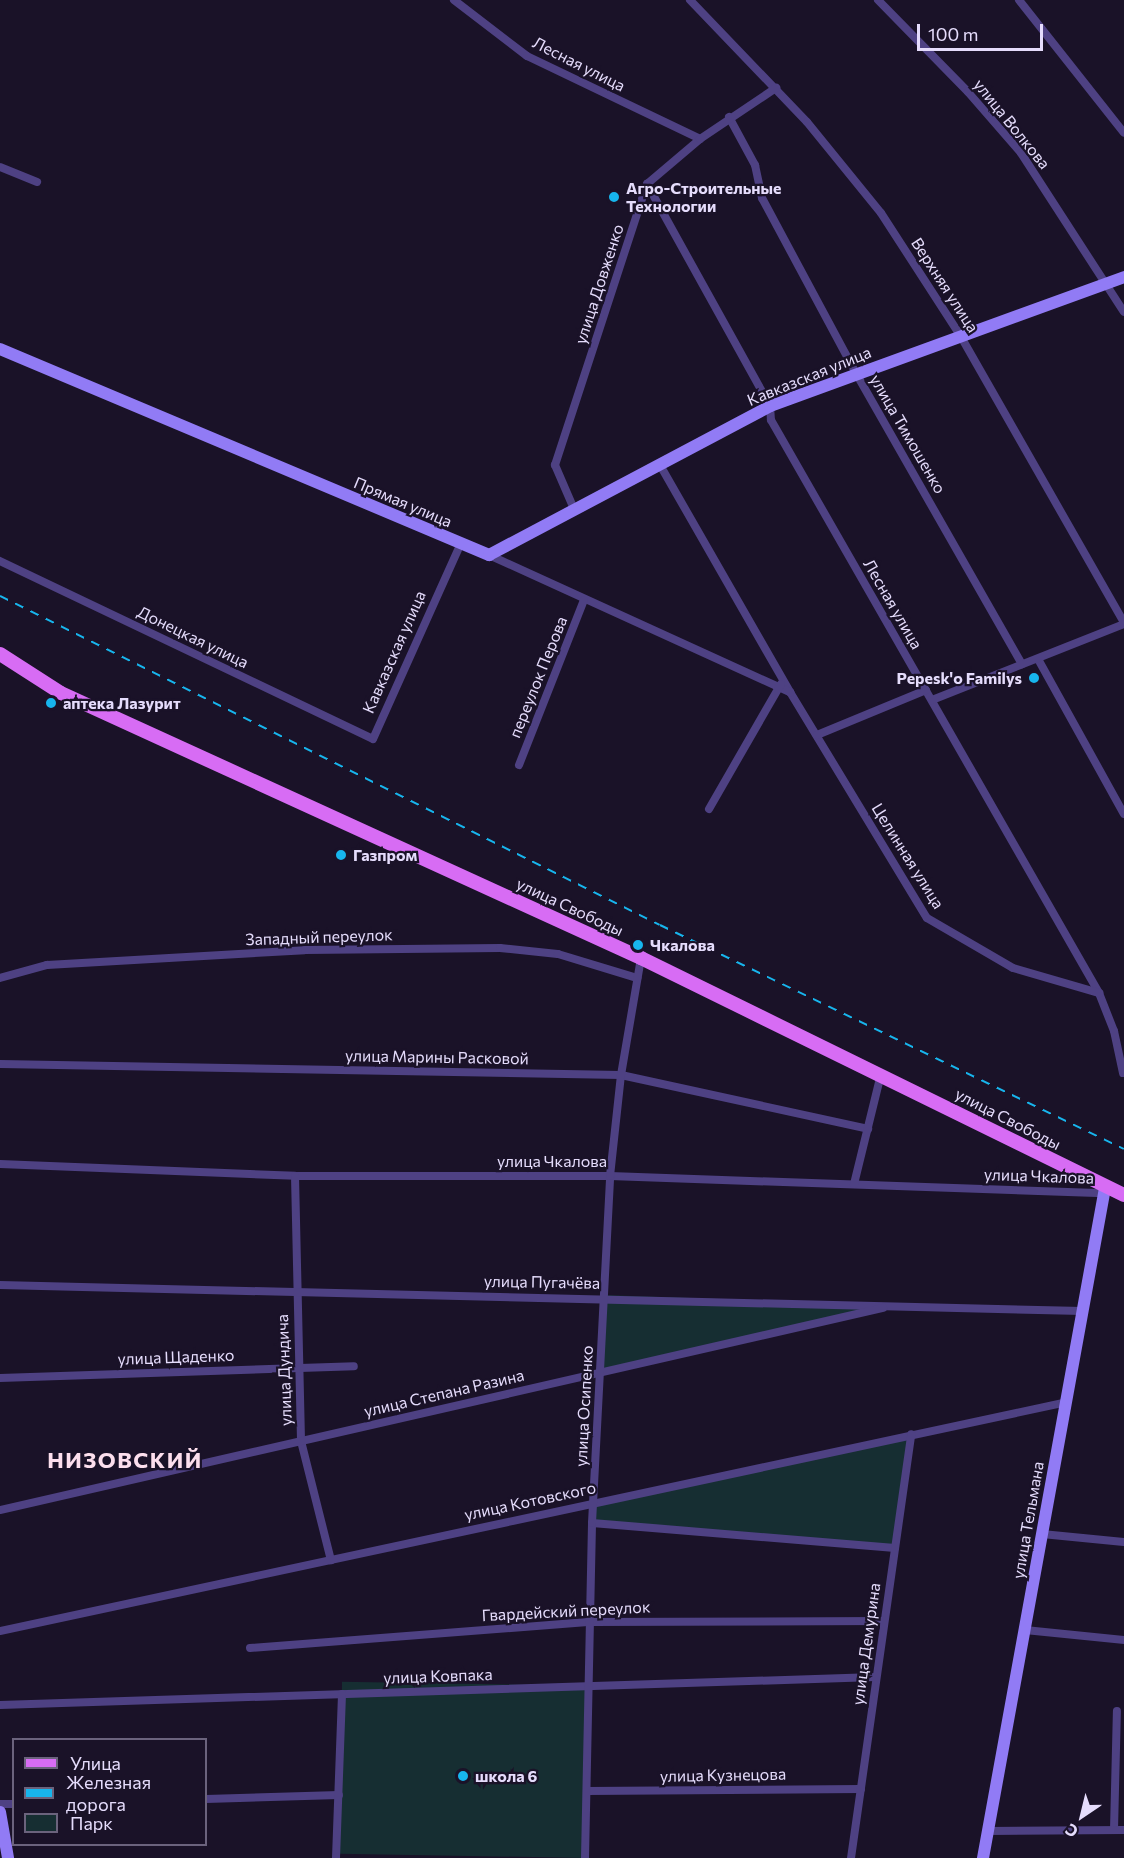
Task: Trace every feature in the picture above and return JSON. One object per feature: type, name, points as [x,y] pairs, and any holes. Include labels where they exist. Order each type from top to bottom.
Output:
[{"type":"main road","name":"улица Свободы","points":[[0,654],[61,693],[641,958],[882,1074],[1105,1190],[1124,1195]]},
{"type":"street","name":"Лесная улица","points":[[454,0],[527,56],[700,139]]},
{"type":"street","name":"Верхняя улица","points":[[690,0],[776,88],[880,213],[960,335],[1124,624]]},
{"type":"street","name":"улица Волкова","points":[[878,0],[968,92],[1021,153],[1108,283],[1124,312]]},
{"type":"street","points":[[1019,0],[1124,133]]},
{"type":"street","points":[[647,184],[729,117],[776,88]]},
{"type":"street","name":"улица Тимошенко","points":[[729,117],[755,165],[762,198],[857,375],[1022,664]]},
{"type":"street","points":[[0,167],[37,182]]},
{"type":"street","name":"Лесная улица","points":[[647,184],[770,406],[771,420],[1099,993],[1114,1031],[1123,1073]]},
{"type":"street","name":"улица Довженко","points":[[574,509],[555,465],[647,184]]},
{"type":"street","name":"Кавказская улица","points":[[489,555],[770,406],[1124,277]]},
{"type":"street","name":"Прямая улица","points":[[0,349],[460,545],[489,555],[584,600],[781,683],[790,692]]},
{"type":"street","points":[[660,465],[781,683],[709,808]]},
{"type":"street","name":"Кавказская улица","points":[[373,740],[460,545]]},
{"type":"street","name":"Донецкая улица","points":[[0,561],[373,740]]},
{"type":"street","name":"переулок Перова","points":[[519,765],[584,600]]},
{"type":"street","points":[[932,700],[1124,624]]},
{"type":"street","points":[[1038,659],[1124,814]]},
{"type":"street","points":[[817,735],[926,690]]},
{"type":"street","name":"Целинная улица","points":[[790,692],[927,918],[1013,968],[1099,993]]},
{"type":"street","name":"Западный переулок","points":[[0,978],[47,965],[305,951],[500,948],[558,954],[637,978]]},
{"type":"street","name":"улица Осипенко","points":[[585,1858],[592,1523],[610,1176],[621,1075],[641,958]]},
{"type":"street","name":"улица Марины Расковой","points":[[0,1064],[621,1075],[868,1129]]},
{"type":"street","points":[[854,1184],[882,1074]]},
{"type":"street","name":"улица Чкалова","points":[[0,1164],[295,1176],[610,1176],[1105,1190]]},
{"type":"street","name":"улица Дундича","points":[[295,1176],[301,1441],[331,1560]]},
{"type":"street","name":"улица Тельмана","points":[[983,1858],[1105,1190]]},
{"type":"street","name":"улица Пугачёва","points":[[0,1285],[1083,1311]]},
{"type":"street","name":"улица Степана Разина","points":[[0,1510],[895,1305]]},
{"type":"street","name":"улица Щаденко","points":[[0,1378],[354,1366]]},
{"type":"street","name":"улица Котовского","points":[[0,1631],[1066,1402]]},
{"type":"street","name":"улица Демурина","points":[[850,1858],[911,1434]]},
{"type":"street","points":[[592,1523],[895,1548]]},
{"type":"street","points":[[1042,1534],[1124,1542]]},
{"type":"street","name":"Гвардейский переулок","points":[[250,1648],[591,1622],[884,1622]]},
{"type":"street","points":[[1025,1630],[1124,1640]]},
{"type":"street","name":"улица Ковпака","points":[[0,1705],[876,1677]]},
{"type":"street","points":[[336,1858],[342,1694]]},
{"type":"street","points":[[1114,1830],[1117,1711]]},
{"type":"street","name":"улица Кузнецова","points":[[587,1791],[861,1789]]},
{"type":"street","points":[[207,1799],[339,1795]]},
{"type":"street","points":[[0,1812],[8,1858]]},
{"type":"street","points":[[988,1831],[1124,1830]]},
{"type":"green space","points":[[604,1295],[895,1305],[601,1373]]},
{"type":"green space","points":[[911,1434],[895,1548],[592,1523],[594,1503]]},
{"type":"green space","name":"школа 6","points":[[342,1682],[589,1686],[586,1858],[339,1854]]},
{"type":"railway","points":[[0,596],[660,925],[1124,1149]]},
{"type":"place","name":"Агро-Строительные Технологии","points":[[614,197]]},
{"type":"place","name":"Pepesk'o Familys","points":[[1034,678]]},
{"type":"place","name":"аптека Лазурит","points":[[51,703]]},
{"type":"place","name":"Газпром","points":[[341,855]]},
{"type":"place","name":"Чкалова","points":[[638,945]]},
{"type":"place","name":"школа 6","points":[[463,1776]]},
{"type":"district","name":"НИЗОВСКИЙ","points":[[125,1460]]}]
